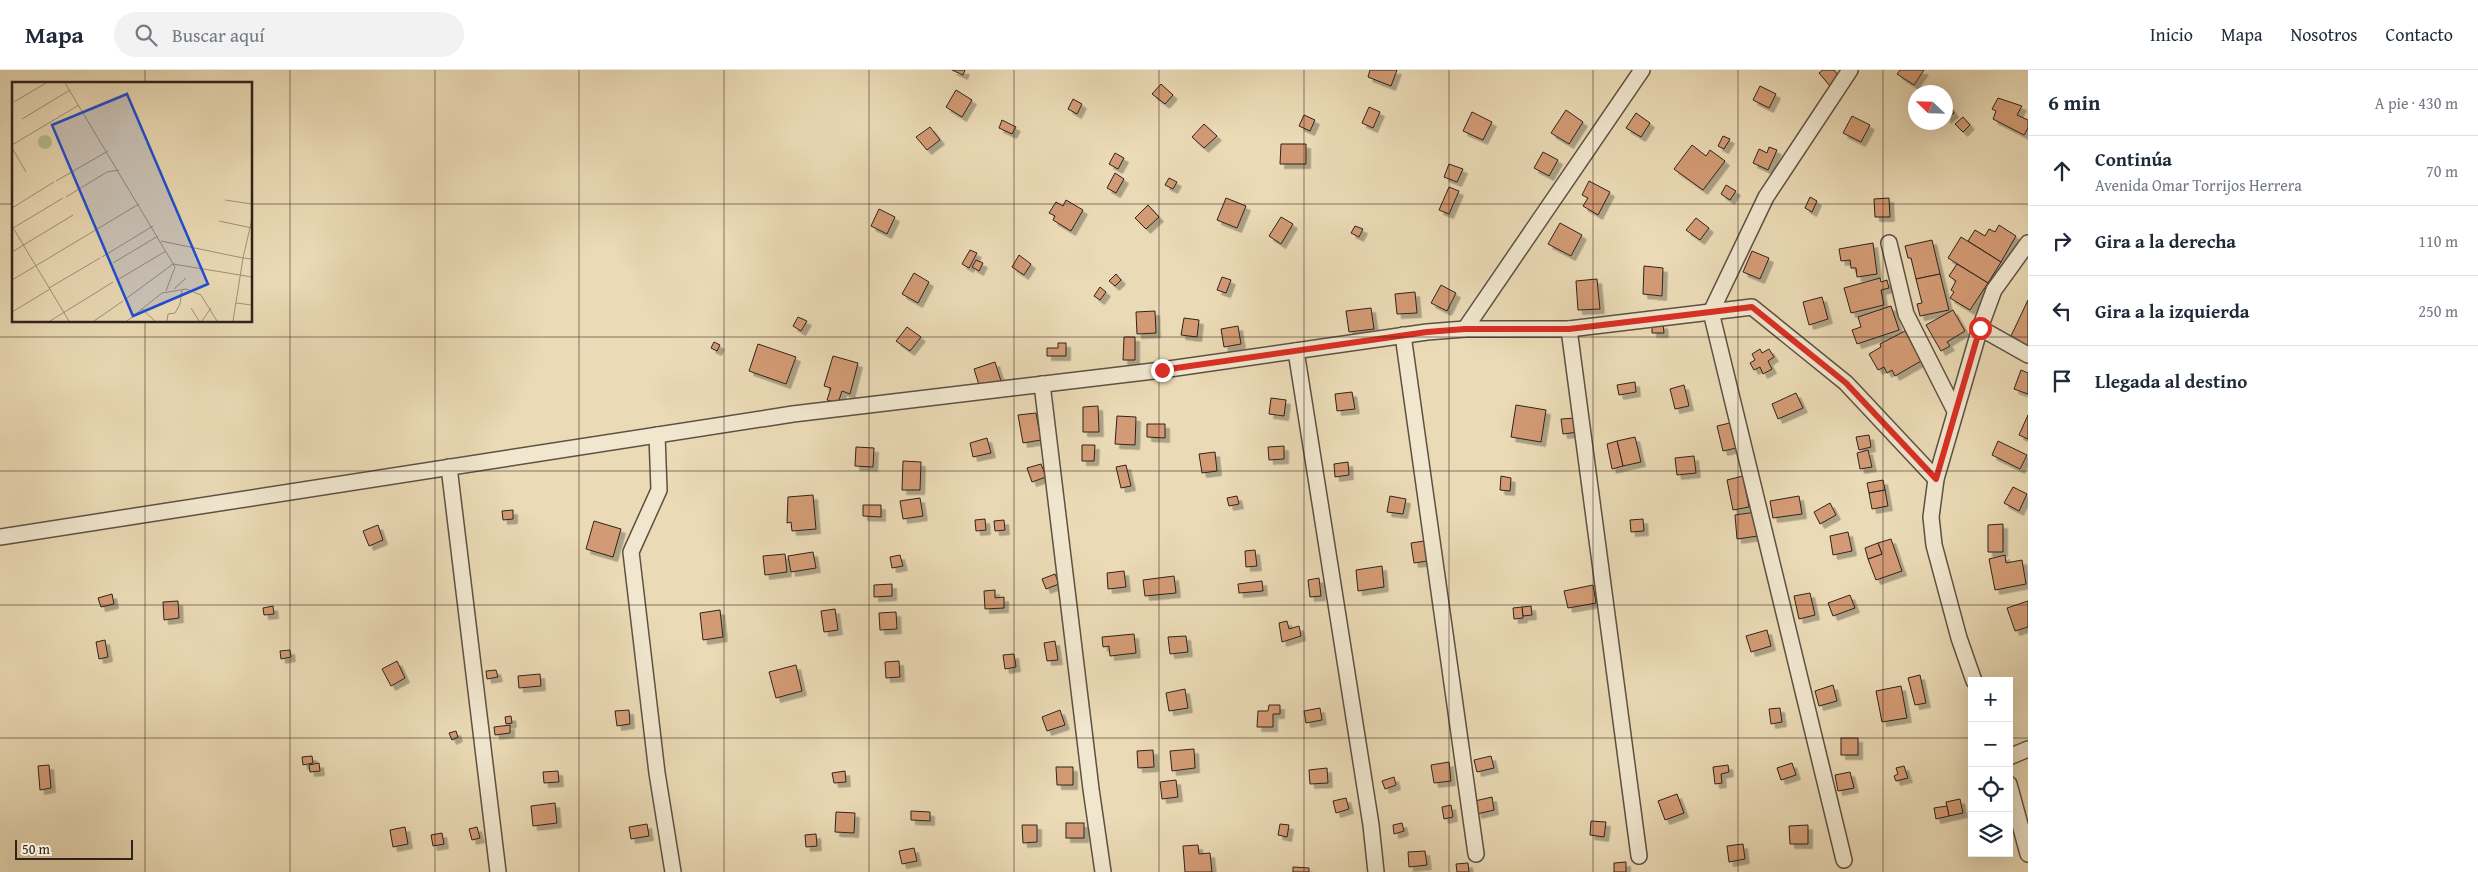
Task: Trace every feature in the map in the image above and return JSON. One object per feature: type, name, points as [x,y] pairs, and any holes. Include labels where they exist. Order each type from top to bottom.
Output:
[{"type":"street","points":[[1465,329],[1642,70]]},
{"type":"street","points":[[1844,860],[1711,312],[1766,196],[1850,70]]},
{"type":"street","points":[[1890,243],[1906,314],[1954,411]]},
{"type":"street","points":[[1973,677],[1959,638],[1934,545],[1931,517],[1936,479],[1954,411],[1980,328],[1994,290],[2028,243]]},
{"type":"street","points":[[0,538],[793,414],[1042,384],[1403,335],[1465,329],[1569,329],[1752,307],[1846,383],[1936,479]]},
{"type":"street","points":[[1980,328],[2028,355]]},
{"type":"street","points":[[1569,329],[1639,856]]},
{"type":"street","points":[[1403,335],[1476,854]]},
{"type":"street","points":[[1296,351],[1371,825],[1376,872]]},
{"type":"street","points":[[1042,384],[1091,789],[1103,872]]},
{"type":"street","points":[[657,435],[659,490],[632,552],[657,772],[673,872]]},
{"type":"street","points":[[449,467],[498,872]]},
{"type":"street","points":[[2013,755],[2028,749]]},
{"type":"street","points":[[2013,799],[2028,854]]},
{"type":"building","points":[[952,70],[965,70],[963,75]]},
{"type":"building","points":[[1370,70],[1397,70],[1391,86],[1368,77]]},
{"type":"building","points":[[1823,70],[1834,70],[1840,78],[1830,86],[1819,73]]},
{"type":"building","points":[[1900,70],[1924,70],[1914,85],[1897,74]]},
{"type":"building","points":[[1161,84],[1173,95],[1165,104],[1152,94]]},
{"type":"building","points":[[1760,86],[1776,94],[1769,108],[1753,100]]},
{"type":"building","points":[[956,90],[972,100],[962,117],[946,107]]},
{"type":"building","points":[[1998,98],[2022,106],[2017,115],[2028,120],[2028,128],[2024,135],[1993,119],[1996,111],[1992,109]]},
{"type":"building","points":[[1073,99],[1082,104],[1077,114],[1068,109]]},
{"type":"building","points":[[1369,107],[1380,112],[1373,128],[1362,123]]},
{"type":"building","points":[[1566,110],[1583,122],[1569,144],[1551,133]]},
{"type":"building","points":[[1472,112],[1492,122],[1483,140],[1463,131]]},
{"type":"building","points":[[1636,113],[1650,123],[1641,137],[1626,128]]},
{"type":"building","points":[[1304,115],[1315,120],[1310,131],[1299,126]]},
{"type":"building","points":[[1852,116],[1870,125],[1861,142],[1843,133]]},
{"type":"building","points":[[1963,117],[1970,125],[1963,132],[1955,124]]},
{"type":"building","points":[[1002,120],[1016,127],[1012,134],[999,128]]},
{"type":"building","points":[[1204,124],[1217,136],[1204,148],[1192,137]]},
{"type":"building","points":[[930,127],[940,140],[927,150],[916,137]]},
{"type":"building","points":[[1723,136],[1730,139],[1724,149],[1718,146]]},
{"type":"building","points":[[1281,144],[1306,144],[1306,164],[1280,164]]},
{"type":"building","points":[[1692,145],[1706,156],[1710,150],[1725,161],[1703,190],[1674,169]]},
{"type":"building","points":[[1769,147],[1777,150],[1768,170],[1753,163],[1759,149],[1767,153]]},
{"type":"building","points":[[1543,152],[1558,160],[1549,176],[1534,168]]},
{"type":"building","points":[[1115,153],[1124,158],[1118,169],[1109,164]]},
{"type":"building","points":[[1449,164],[1463,169],[1457,182],[1444,177]]},
{"type":"building","points":[[1115,173],[1124,179],[1116,193],[1107,188]]},
{"type":"building","points":[[1169,178],[1177,182],[1173,189],[1165,185]]},
{"type":"building","points":[[1589,181],[1610,192],[1598,215],[1583,206],[1588,198],[1582,195]]},
{"type":"building","points":[[1726,185],[1736,191],[1730,200],[1721,194]]},
{"type":"building","points":[[1449,187],[1459,191],[1449,214],[1439,210]]},
{"type":"building","points":[[1810,197],[1817,201],[1812,212],[1805,208]]},
{"type":"building","points":[[1226,198],[1246,206],[1237,228],[1217,220]]},
{"type":"building","points":[[1889,198],[1890,217],[1875,217],[1874,199]]},
{"type":"building","points":[[1066,200],[1083,210],[1071,231],[1053,220],[1055,216],[1049,213],[1056,202],[1063,206]]},
{"type":"building","points":[[1148,205],[1159,217],[1146,229],[1135,218]]},
{"type":"building","points":[[879,209],[895,217],[887,234],[871,226]]},
{"type":"building","points":[[1281,217],[1293,224],[1281,244],[1269,236]]},
{"type":"building","points":[[1696,218],[1709,228],[1700,240],[1686,230]]},
{"type":"building","points":[[1560,223],[1582,235],[1571,256],[1548,244]]},
{"type":"building","points":[[1999,225],[2016,236],[2001,262],[1968,241],[1975,230],[1985,236],[1989,229],[1995,232]]},
{"type":"building","points":[[1355,226],[1363,229],[1359,237],[1351,233]]},
{"type":"building","points":[[1961,237],[2001,262],[1988,283],[1948,258]]},
{"type":"building","points":[[1932,240],[1940,274],[1916,279],[1911,258],[1908,258],[1905,246]]},
{"type":"building","points":[[1873,243],[1877,274],[1857,277],[1856,268],[1851,268],[1850,260],[1841,261],[1839,249]]},
{"type":"building","points":[[970,250],[977,253],[969,268],[962,264]]},
{"type":"building","points":[[1752,251],[1769,258],[1760,279],[1743,272]]},
{"type":"building","points":[[1019,255],[1031,264],[1024,275],[1012,267]]},
{"type":"building","points":[[976,260],[983,263],[979,271],[972,267]]},
{"type":"building","points":[[1957,264],[1988,283],[1970,310],[1950,298],[1954,292],[1951,290],[1956,281],[1949,276]]},
{"type":"building","points":[[1644,266],[1663,268],[1662,296],[1643,294]]},
{"type":"building","points":[[914,273],[929,282],[918,303],[902,294]]},
{"type":"building","points":[[1116,274],[1121,280],[1115,286],[1109,281]]},
{"type":"building","points":[[1940,274],[1949,310],[1920,316],[1917,304],[1922,303],[1916,279]]},
{"type":"building","points":[[1222,277],[1231,280],[1226,293],[1217,290]]},
{"type":"building","points":[[1880,278],[1881,282],[1887,280],[1889,288],[1881,290],[1884,305],[1851,313],[1844,288]]},
{"type":"building","points":[[1597,279],[1600,309],[1578,310],[1576,281]]},
{"type":"building","points":[[1441,285],[1456,293],[1447,311],[1431,303]]},
{"type":"building","points":[[1100,287],[1106,292],[1100,300],[1094,296]]},
{"type":"building","points":[[1415,292],[1417,313],[1397,314],[1395,294]]},
{"type":"building","points":[[1822,297],[1828,319],[1809,325],[1803,302]]},
{"type":"building","points":[[2028,300],[2028,347],[2010,338]]},
{"type":"building","points":[[1891,306],[1899,330],[1857,344],[1852,330],[1861,327],[1858,317]]},
{"type":"building","points":[[1371,308],[1374,329],[1349,332],[1346,311]]},
{"type":"building","points":[[1953,310],[1965,331],[1947,342],[1950,346],[1941,351],[1926,325]]},
{"type":"building","points":[[1155,311],[1156,333],[1137,334],[1136,312]]},
{"type":"building","points":[[798,317],[807,321],[801,331],[793,326]]},
{"type":"building","points":[[1184,318],[1199,320],[1197,337],[1181,335]]},
{"type":"building","points":[[1663,324],[1664,333],[1652,333],[1652,325]]},
{"type":"building","points":[[1238,326],[1241,344],[1224,347],[1221,329]]},
{"type":"building","points":[[907,327],[921,337],[910,351],[896,341]]},
{"type":"building","points":[[1905,331],[1921,361],[1895,376],[1892,370],[1887,373],[1884,367],[1878,370],[1869,354],[1881,347],[1880,344]]},
{"type":"building","points":[[1124,337],[1135,337],[1135,360],[1123,360]]},
{"type":"building","points":[[714,342],[720,345],[717,351],[711,348]]},
{"type":"building","points":[[1058,343],[1066,343],[1066,356],[1047,356],[1047,348],[1058,348]]},
{"type":"building","points":[[758,344],[796,357],[786,384],[749,371]]},
{"type":"building","points":[[1760,349],[1762,353],[1769,349],[1774,357],[1768,361],[1772,369],[1763,374],[1760,367],[1754,370],[1750,363],[1755,360],[1752,354]]},
{"type":"building","points":[[833,356],[858,363],[850,394],[842,391],[838,403],[827,400],[831,388],[824,386]]},
{"type":"building","points":[[995,362],[1001,381],[980,388],[974,369]]},
{"type":"building","points":[[2021,370],[2028,373],[2028,394],[2014,389]]},
{"type":"building","points":[[1635,382],[1636,392],[1619,395],[1617,385]]},
{"type":"building","points":[[1684,385],[1689,406],[1675,409],[1670,389]]},
{"type":"building","points":[[1352,392],[1355,409],[1337,411],[1335,394]]},
{"type":"building","points":[[1796,393],[1803,408],[1778,419],[1772,404]]},
{"type":"building","points":[[1271,398],[1286,400],[1284,416],[1269,414]]},
{"type":"building","points":[[1516,405],[1546,410],[1541,442],[1511,437]]},
{"type":"building","points":[[1098,406],[1099,432],[1083,432],[1083,407]]},
{"type":"building","points":[[1036,413],[1041,440],[1023,443],[1018,415]]},
{"type":"building","points":[[2028,415],[2028,439],[2019,435]]},
{"type":"building","points":[[1117,416],[1136,417],[1135,445],[1115,444]]},
{"type":"building","points":[[1576,418],[1578,432],[1563,434],[1561,419]]},
{"type":"building","points":[[1734,422],[1741,447],[1723,451],[1717,426]]},
{"type":"building","points":[[1147,424],[1165,424],[1165,438],[1147,437]]},
{"type":"building","points":[[1869,435],[1871,447],[1859,450],[1856,437]]},
{"type":"building","points":[[1635,437],[1641,462],[1623,466],[1617,441]]},
{"type":"building","points":[[987,438],[991,453],[973,457],[970,443]]},
{"type":"building","points":[[1617,441],[1623,466],[1612,469],[1607,444]]},
{"type":"building","points":[[1998,441],[2027,455],[2020,469],[1992,455]]},
{"type":"building","points":[[1082,445],[1095,445],[1094,461],[1082,461]]},
{"type":"building","points":[[1284,446],[1284,459],[1269,460],[1268,447]]},
{"type":"building","points":[[856,447],[874,448],[873,467],[855,466]]},
{"type":"building","points":[[1868,450],[1872,467],[1860,469],[1857,453]]},
{"type":"building","points":[[1215,452],[1217,471],[1202,473],[1199,454]]},
{"type":"building","points":[[1694,456],[1696,473],[1677,475],[1675,458]]},
{"type":"building","points":[[903,461],[921,462],[920,490],[902,490]]},
{"type":"building","points":[[1348,462],[1349,475],[1335,477],[1334,464]]},
{"type":"building","points":[[1041,464],[1046,477],[1032,482],[1027,468]]},
{"type":"building","points":[[1126,465],[1131,486],[1121,488],[1116,467]]},
{"type":"building","points":[[1501,476],[1511,478],[1510,491],[1500,490]]},
{"type":"building","points":[[1743,476],[1749,507],[1733,510],[1727,480]]},
{"type":"building","points":[[1883,480],[1885,490],[1869,493],[1867,483]]},
{"type":"building","points":[[2013,487],[2027,494],[2019,511],[2004,503]]},
{"type":"building","points":[[1885,490],[1888,506],[1872,509],[1869,493]]},
{"type":"building","points":[[813,495],[816,529],[792,531],[791,522],[787,523],[788,497]]},
{"type":"building","points":[[1237,496],[1239,504],[1229,506],[1227,498]]},
{"type":"building","points":[[1390,496],[1406,499],[1403,514],[1387,512]]},
{"type":"building","points":[[1799,496],[1802,514],[1773,518],[1770,501]]},
{"type":"building","points":[[920,498],[923,516],[903,519],[900,501]]},
{"type":"building","points":[[1830,503],[1836,515],[1820,524],[1814,512]]},
{"type":"building","points":[[863,505],[881,505],[881,517],[863,516]]},
{"type":"building","points":[[513,510],[513,519],[503,520],[502,511]]},
{"type":"building","points":[[1756,512],[1758,536],[1737,539],[1735,515]]},
{"type":"building","points":[[985,519],[986,530],[976,531],[975,520]]},
{"type":"building","points":[[1643,519],[1644,531],[1631,532],[1630,520]]},
{"type":"building","points":[[1004,520],[1005,530],[995,531],[994,521]]},
{"type":"building","points":[[594,521],[621,529],[613,557],[586,549]]},
{"type":"building","points":[[2003,524],[2003,552],[1988,552],[1988,525]]},
{"type":"building","points":[[378,525],[383,540],[369,546],[363,531]]},
{"type":"building","points":[[1848,532],[1852,551],[1833,555],[1830,536]]},
{"type":"building","points":[[1891,539],[1902,571],[1876,580],[1868,559],[1882,554],[1878,543]]},
{"type":"building","points":[[1431,540],[1434,560],[1414,563],[1411,543]]},
{"type":"building","points":[[1878,543],[1882,554],[1868,559],[1865,548]]},
{"type":"building","points":[[1255,550],[1257,566],[1246,567],[1245,551]]},
{"type":"building","points":[[813,552],[816,568],[791,572],[788,556]]},
{"type":"building","points":[[785,554],[787,572],[765,575],[763,556]]},
{"type":"building","points":[[900,555],[903,566],[892,568],[890,557]]},
{"type":"building","points":[[2005,555],[2006,563],[2022,560],[2026,584],[1995,590],[1989,559]]},
{"type":"building","points":[[1382,566],[1384,587],[1358,591],[1356,570]]},
{"type":"building","points":[[1124,571],[1126,587],[1108,589],[1107,573]]},
{"type":"building","points":[[1055,574],[1059,584],[1046,589],[1042,579]]},
{"type":"building","points":[[1174,576],[1176,593],[1145,596],[1143,580]]},
{"type":"building","points":[[1319,578],[1321,596],[1310,597],[1308,580]]},
{"type":"building","points":[[1262,581],[1263,591],[1239,593],[1238,584]]},
{"type":"building","points":[[892,584],[892,596],[874,597],[874,585]]},
{"type":"building","points":[[1593,585],[1596,603],[1568,608],[1564,591]]},
{"type":"building","points":[[995,590],[995,598],[1004,597],[1004,608],[985,609],[984,591]]},
{"type":"building","points":[[1810,593],[1815,615],[1799,619],[1794,596]]},
{"type":"building","points":[[112,594],[114,604],[101,607],[98,598]]},
{"type":"building","points":[[1850,595],[1855,608],[1833,616],[1828,603]]},
{"type":"building","points":[[178,601],[179,618],[164,620],[163,602]]},
{"type":"building","points":[[2028,601],[2028,627],[2015,631],[2007,608]]},
{"type":"building","points":[[273,606],[274,614],[264,615],[263,608]]},
{"type":"building","points":[[1531,606],[1532,615],[1523,616],[1522,607]]},
{"type":"building","points":[[1522,607],[1523,618],[1514,619],[1513,608]]},
{"type":"building","points":[[835,609],[838,630],[824,632],[821,611]]},
{"type":"building","points":[[720,610],[723,637],[703,640],[700,613]]},
{"type":"building","points":[[896,612],[897,629],[880,630],[879,613]]},
{"type":"building","points":[[1287,621],[1289,629],[1299,626],[1301,636],[1282,642],[1279,623]]},
{"type":"building","points":[[1767,630],[1771,646],[1751,652],[1746,636]]},
{"type":"building","points":[[1134,634],[1136,653],[1110,656],[1109,646],[1103,647],[1102,637]]},
{"type":"building","points":[[1186,636],[1188,652],[1170,654],[1168,637]]},
{"type":"building","points":[[105,640],[108,657],[99,659],[96,642]]},
{"type":"building","points":[[1055,641],[1058,660],[1047,661],[1044,643]]},
{"type":"building","points":[[290,650],[291,657],[281,659],[280,651]]},
{"type":"building","points":[[1014,654],[1016,667],[1005,669],[1003,655]]},
{"type":"building","points":[[397,661],[405,678],[391,686],[382,669]]},
{"type":"building","points":[[899,661],[900,677],[886,678],[885,662]]},
{"type":"building","points":[[796,665],[802,691],[776,698],[769,672]]},
{"type":"building","points":[[496,670],[498,677],[487,679],[486,671]]},
{"type":"building","points":[[540,674],[541,686],[519,688],[518,676]]},
{"type":"building","points":[[1920,675],[1926,703],[1915,705],[1908,678]]},
{"type":"building","points":[[1833,685],[1837,701],[1819,706],[1815,691]]},
{"type":"building","points":[[1901,686],[1907,718],[1882,722],[1876,691]]},
{"type":"building","points":[[1185,689],[1188,708],[1169,711],[1166,693]]},
{"type":"building","points":[[1269,705],[1280,705],[1280,714],[1273,714],[1273,727],[1257,727],[1258,711],[1268,711]]},
{"type":"building","points":[[1320,708],[1322,720],[1306,723],[1304,711]]},
{"type":"building","points":[[1780,708],[1782,722],[1771,724],[1769,709]]},
{"type":"building","points":[[629,710],[630,724],[617,726],[615,711]]},
{"type":"building","points":[[1060,710],[1065,725],[1047,731],[1042,717]]},
{"type":"building","points":[[511,716],[512,723],[506,724],[505,717]]},
{"type":"building","points":[[510,725],[510,733],[495,735],[494,727]]},
{"type":"building","points":[[456,731],[458,737],[452,740],[449,733]]},
{"type":"building","points":[[1841,738],[1858,738],[1858,755],[1841,755]]},
{"type":"building","points":[[1194,749],[1195,768],[1172,771],[1170,751]]},
{"type":"building","points":[[1153,750],[1154,767],[1138,768],[1137,751]]},
{"type":"building","points":[[312,756],[313,763],[303,765],[302,757]]},
{"type":"building","points":[[1491,756],[1494,768],[1477,772],[1474,760]]},
{"type":"building","points":[[1449,762],[1451,781],[1434,783],[1431,765]]},
{"type":"building","points":[[319,763],[320,771],[310,772],[309,765]]},
{"type":"building","points":[[1792,763],[1796,775],[1781,780],[1777,768]]},
{"type":"building","points":[[49,765],[51,788],[40,790],[38,766]]},
{"type":"building","points":[[1728,765],[1729,772],[1721,774],[1722,783],[1715,784],[1713,767]]},
{"type":"building","points":[[1904,766],[1908,778],[1896,781],[1894,776],[1898,774],[1896,768]]},
{"type":"building","points":[[1056,767],[1073,767],[1073,785],[1057,785]]},
{"type":"building","points":[[1327,768],[1328,783],[1310,784],[1309,770]]},
{"type":"building","points":[[558,771],[559,782],[544,783],[543,772]]},
{"type":"building","points":[[845,771],[846,782],[834,783],[832,773]]},
{"type":"building","points":[[1850,772],[1854,788],[1838,791],[1835,775]]},
{"type":"building","points":[[1394,777],[1396,785],[1385,789],[1382,781]]},
{"type":"building","points":[[1176,780],[1178,797],[1162,799],[1160,782]]},
{"type":"building","points":[[1677,794],[1684,813],[1665,820],[1658,801]]},
{"type":"building","points":[[1492,797],[1494,810],[1477,814],[1475,801]]},
{"type":"building","points":[[1346,798],[1349,809],[1336,813],[1333,801]]},
{"type":"building","points":[[1960,799],[1963,813],[1949,816],[1946,802]]},
{"type":"building","points":[[555,803],[557,823],[533,826],[531,806]]},
{"type":"building","points":[[1451,805],[1453,817],[1444,819],[1442,807]]},
{"type":"building","points":[[1947,806],[1949,816],[1936,819],[1934,808]]},
{"type":"building","points":[[911,811],[930,812],[930,821],[911,820]]},
{"type":"building","points":[[836,812],[855,813],[854,833],[835,832]]},
{"type":"building","points":[[1591,821],[1606,822],[1604,837],[1590,835]]},
{"type":"building","points":[[1066,823],[1084,823],[1084,838],[1066,838]]},
{"type":"building","points":[[1402,823],[1404,831],[1394,834],[1393,825]]},
{"type":"building","points":[[647,824],[649,836],[631,839],[629,827]]},
{"type":"building","points":[[1280,824],[1289,825],[1287,837],[1278,835]]},
{"type":"building","points":[[1022,825],[1037,825],[1037,842],[1023,843]]},
{"type":"building","points":[[1808,825],[1808,844],[1790,844],[1789,826]]},
{"type":"building","points":[[405,827],[408,844],[393,847],[390,830]]},
{"type":"building","points":[[477,827],[480,838],[472,840],[469,829]]},
{"type":"building","points":[[442,833],[444,844],[433,846],[431,835]]},
{"type":"building","points":[[816,834],[817,846],[806,847],[805,835]]},
{"type":"building","points":[[1743,844],[1745,859],[1729,862],[1727,846]]},
{"type":"building","points":[[1198,845],[1199,854],[1210,853],[1212,872],[1185,872],[1183,846]]},
{"type":"building","points":[[914,848],[917,861],[902,864],[899,851]]},
{"type":"building","points":[[1425,851],[1427,865],[1409,867],[1408,852]]},
{"type":"building","points":[[1626,862],[1626,872],[1614,872],[1614,863]]},
{"type":"building","points":[[1468,863],[1469,872],[1457,872],[1456,864]]},
{"type":"building","points":[[1293,867],[1309,868],[1309,872],[1293,872]]},
{"type":"route","points":[[1162,370],[1427,332],[1465,329],[1569,329],[1752,307],[1846,383],[1936,479],[1954,411],[1980,328]]}]
